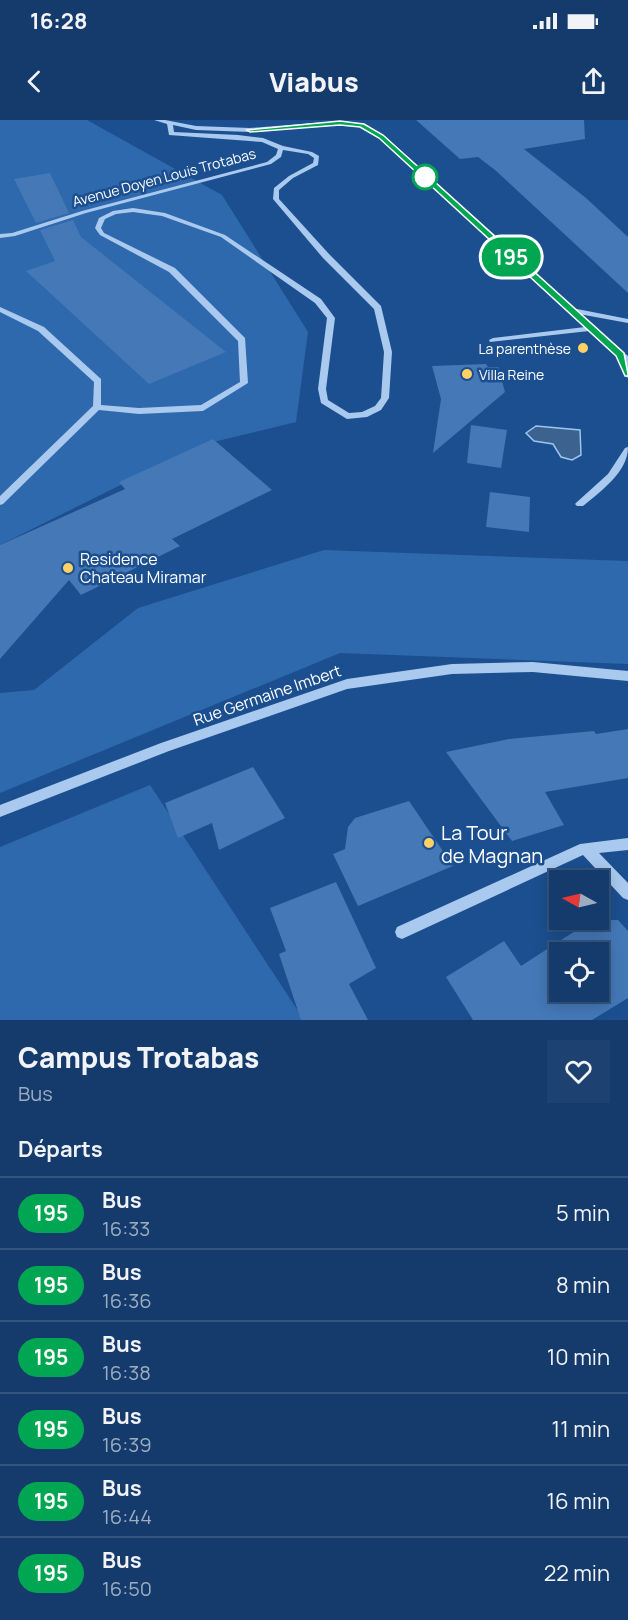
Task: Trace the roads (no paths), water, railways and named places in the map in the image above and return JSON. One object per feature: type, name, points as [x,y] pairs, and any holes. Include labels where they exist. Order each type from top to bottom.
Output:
[{"type":"street","points":[[157,120],[170,124]]},
{"type":"street","name":"Avenue Doyen Louis Trotabas","points":[[0,236],[13,235],[84,212],[269,163],[279,156],[281,148],[263,140],[171,134],[170,124],[196,128],[250,130],[340,123],[362,125],[381,136],[589,329],[624,358]]},
{"type":"street","points":[[97,407],[139,411],[203,408],[244,383],[242,340],[172,270],[102,234],[98,228],[102,218],[115,212],[133,210],[163,214],[223,236],[318,301],[331,318],[322,389],[324,401],[346,416],[364,415],[378,408],[384,398],[388,352],[378,308],[326,256],[276,199],[276,189],[282,183],[316,164],[317,157],[310,153],[281,148]]},
{"type":"street","points":[[0,309],[41,329],[98,381],[97,407],[0,502]]},
{"type":"street","points":[[568,309],[628,321]]},
{"type":"street","points":[[493,340],[589,329]]},
{"type":"street","points":[[628,346],[624,358],[628,375]]},
{"type":"street","points":[[580,504],[611,476],[628,450]]},
{"type":"street","name":"Rue Germaine Imbert","points":[[0,811],[165,747],[347,684],[452,669],[533,667],[628,676]]},
{"type":"street","points":[[402,932],[585,848],[628,844]]},
{"type":"street","points":[[585,848],[628,893]]},
{"type":"place","name":"La parenthèse","points":[[583,348]]},
{"type":"place","name":"Villa Reine","points":[[467,374]]},
{"type":"place","name":"Residence Chateau Miramar","points":[[68,568]]},
{"type":"place","name":"La Tour de Magnan","points":[[429,843]]}]
